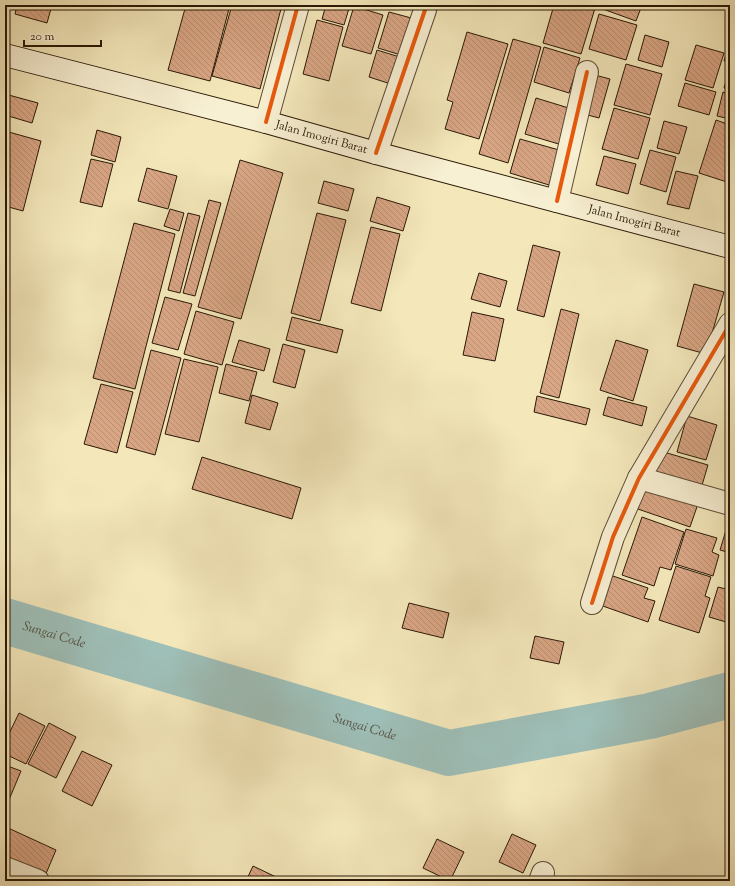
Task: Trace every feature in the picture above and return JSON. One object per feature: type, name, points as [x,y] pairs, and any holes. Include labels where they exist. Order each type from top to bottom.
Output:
[{"type":"street","points":[[266,122],[298,5]]},
{"type":"street","points":[[376,153],[425,10]]},
{"type":"street","name":"Jalan Imogiri Barat","points":[[5,55],[266,122],[376,153],[730,247]]},
{"type":"street","points":[[557,201],[587,72]]},
{"type":"street","points":[[592,603],[613,537],[639,478],[730,324]]},
{"type":"street","points":[[639,478],[730,504]]},
{"type":"street","points":[[5,868],[38,881]]},
{"type":"building","points":[[17,5],[52,5],[47,23],[15,14]]},
{"type":"building","points":[[186,5],[230,5],[210,81],[168,70]]},
{"type":"building","points":[[232,5],[282,5],[260,89],[212,76]]},
{"type":"building","points":[[326,5],[350,5],[344,25],[322,19]]},
{"type":"building","points":[[554,5],[596,5],[581,54],[543,43]]},
{"type":"building","points":[[601,5],[642,5],[636,21],[600,8]]},
{"type":"building","points":[[354,6],[383,15],[371,54],[342,46]]},
{"type":"building","points":[[389,12],[415,19],[404,56],[378,48]]},
{"type":"building","points":[[599,14],[637,25],[626,60],[589,49]]},
{"type":"building","points":[[317,20],[343,27],[329,81],[303,74]]},
{"type":"building","points":[[467,32],[508,44],[479,139],[445,129],[453,102],[447,100]]},
{"type":"building","points":[[645,35],[669,42],[662,67],[638,60]]},
{"type":"building","points":[[513,39],[541,47],[508,163],[479,154]]},
{"type":"building","points":[[730,41],[730,63],[724,61]]},
{"type":"building","points":[[696,45],[724,53],[713,88],[685,80]]},
{"type":"building","points":[[544,47],[580,58],[569,93],[534,82]]},
{"type":"building","points":[[377,50],[403,58],[394,85],[369,77]]},
{"type":"building","points":[[626,64],[662,74],[650,115],[614,105]]},
{"type":"building","points":[[730,67],[730,90],[724,88]]},
{"type":"building","points":[[591,74],[610,79],[599,118],[580,113]]},
{"type":"building","points":[[685,83],[716,92],[709,115],[678,106]]},
{"type":"building","points":[[723,92],[730,94],[730,119],[717,116]]},
{"type":"building","points":[[5,94],[38,103],[32,123],[5,115]]},
{"type":"building","points":[[536,98],[572,109],[562,145],[525,134]]},
{"type":"building","points":[[614,108],[650,118],[638,159],[602,149]]},
{"type":"building","points":[[716,120],[730,125],[730,183],[699,173]]},
{"type":"building","points":[[664,121],[687,127],[679,154],[657,148]]},
{"type":"building","points":[[97,130],[121,137],[115,162],[91,155]]},
{"type":"building","points":[[5,131],[41,141],[23,211],[5,206]]},
{"type":"building","points":[[520,139],[559,150],[549,185],[510,173]]},
{"type":"building","points":[[650,150],[676,157],[666,192],[640,184]]},
{"type":"building","points":[[604,156],[636,164],[628,194],[596,185]]},
{"type":"building","points":[[91,159],[113,164],[102,207],[80,202]]},
{"type":"building","points":[[240,160],[283,173],[241,319],[198,307]]},
{"type":"building","points":[[147,168],[177,176],[168,209],[138,201]]},
{"type":"building","points":[[676,171],[698,176],[689,209],[667,204]]},
{"type":"building","points":[[324,181],[354,189],[348,211],[318,203]]},
{"type":"building","points":[[377,197],[410,207],[403,231],[370,221]]},
{"type":"building","points":[[209,200],[221,203],[195,296],[183,293]]},
{"type":"building","points":[[170,209],[184,213],[179,231],[164,226]]},
{"type":"building","points":[[188,213],[200,216],[180,293],[168,290]]},
{"type":"building","points":[[317,213],[346,220],[320,321],[291,313]]},
{"type":"building","points":[[134,223],[175,234],[135,389],[93,378]]},
{"type":"building","points":[[371,227],[400,234],[381,311],[351,303]]},
{"type":"building","points":[[533,245],[560,252],[544,317],[517,310]]},
{"type":"building","points":[[479,273],[507,281],[500,307],[471,299]]},
{"type":"building","points":[[694,284],[724,292],[706,354],[677,346]]},
{"type":"building","points":[[165,297],[192,304],[178,350],[152,343]]},
{"type":"building","points":[[561,309],[579,314],[559,398],[540,393]]},
{"type":"building","points":[[196,311],[234,322],[222,365],[184,354]]},
{"type":"building","points":[[472,312],[504,319],[495,361],[463,355]]},
{"type":"building","points":[[292,317],[343,330],[337,353],[286,340]]},
{"type":"building","points":[[239,340],[270,349],[264,371],[232,362]]},
{"type":"building","points":[[616,340],[648,350],[633,401],[600,390]]},
{"type":"building","points":[[283,344],[305,350],[295,388],[273,382]]},
{"type":"building","points":[[151,350],[181,358],[155,455],[126,447]]},
{"type":"building","points":[[184,359],[218,367],[199,442],[165,434]]},
{"type":"building","points":[[226,364],[257,372],[249,401],[219,393]]},
{"type":"building","points":[[101,384],[133,392],[117,453],[84,444]]},
{"type":"building","points":[[252,395],[278,403],[270,430],[245,423]]},
{"type":"building","points":[[537,396],[590,409],[586,425],[534,412]]},
{"type":"building","points":[[608,397],[647,407],[642,426],[603,415]]},
{"type":"building","points":[[687,416],[717,425],[706,460],[677,452]]},
{"type":"building","points":[[657,450],[708,465],[700,492],[649,477]]},
{"type":"building","points":[[202,457],[301,488],[292,519],[192,489]]},
{"type":"building","points":[[644,482],[699,501],[690,527],[635,508]]},
{"type":"building","points":[[642,517],[684,532],[671,570],[660,567],[654,586],[622,575]]},
{"type":"building","points":[[730,517],[730,553],[720,550]]},
{"type":"building","points":[[686,529],[717,538],[712,552],[719,555],[713,576],[675,564]]},
{"type":"building","points":[[676,566],[711,577],[705,596],[710,598],[699,633],[659,620]]},
{"type":"building","points":[[610,575],[648,588],[644,598],[655,601],[648,622],[600,605]]},
{"type":"building","points":[[718,587],[730,590],[730,606],[726,622],[709,617]]},
{"type":"building","points":[[409,603],[449,613],[443,638],[402,628]]},
{"type":"building","points":[[535,636],[564,642],[559,664],[530,658]]},
{"type":"building","points":[[19,713],[45,726],[26,764],[5,754],[5,742]]},
{"type":"building","points":[[49,723],[76,737],[56,778],[28,764]]},
{"type":"building","points":[[82,751],[112,765],[92,806],[62,791]]},
{"type":"building","points":[[5,765],[21,771],[6,807],[5,806]]},
{"type":"building","points":[[6,827],[56,850],[45,876],[5,858]]},
{"type":"building","points":[[512,834],[536,845],[523,873],[499,862]]},
{"type":"building","points":[[437,839],[464,852],[450,881],[423,868]]},
{"type":"building","points":[[253,866],[276,877],[274,881],[246,881]]},
{"type":"waterway","name":"Sungai Code","points":[[5,621],[449,753],[650,716],[730,695]]},
{"type":"cycle path","points":[[266,122],[298,5]]},
{"type":"cycle path","points":[[376,153],[425,10]]},
{"type":"cycle path","points":[[557,201],[587,72]]},
{"type":"cycle path","points":[[592,603],[613,537],[639,478],[730,324]]}]
